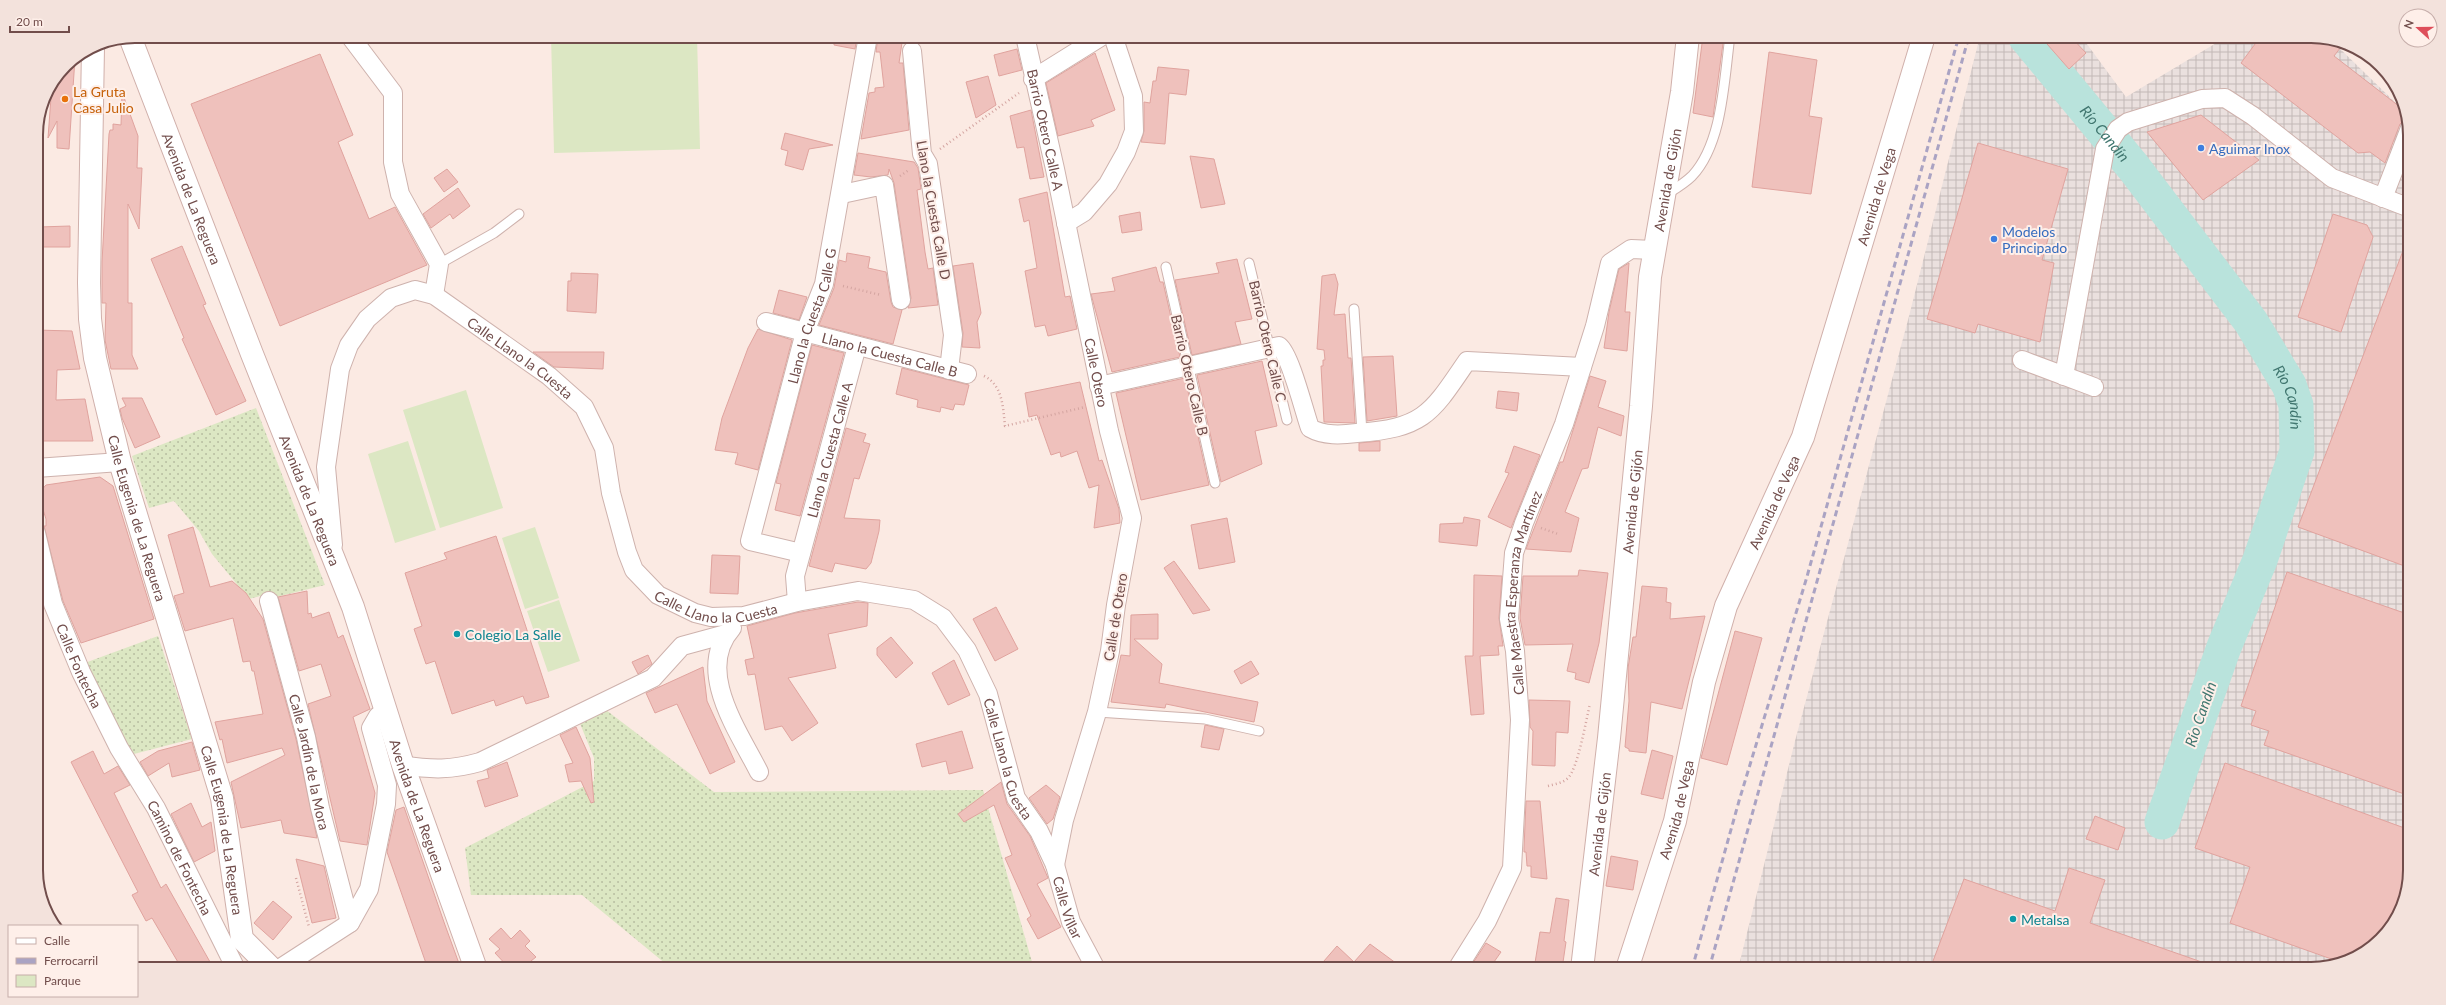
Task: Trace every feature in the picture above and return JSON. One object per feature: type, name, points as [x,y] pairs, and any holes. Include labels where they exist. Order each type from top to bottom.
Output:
[{"type":"street","name":"Avenida de La Reguera","points":[[132,43],[249,347],[353,607],[403,765],[473,962]]},
{"type":"street","points":[[355,43],[393,93],[393,162],[400,194],[439,264],[434,295]]},
{"type":"street","name":"Llano la Cuesta Calle G","points":[[801,553],[750,541],[805,332],[825,282],[842,194],[867,43]]},
{"type":"street","name":"Barrio Otero Calle A","points":[[1026,43],[1066,223]]},
{"type":"street","points":[[1034,82],[1092,43]]},
{"type":"street","points":[[1066,223],[1084,212],[1108,184],[1126,152],[1134,131],[1133,96],[1115,43]]},
{"type":"street","name":"Avenida de Gijón","points":[[1583,962],[1609,738],[1654,250],[1682,92],[1687,43]]},
{"type":"street","name":"Avenida de Vega","points":[[1629,962],[1676,821],[1704,682],[1726,606],[1803,437],[1922,43]]},
{"type":"street","name":"Llano la Cuesta Calle D","points":[[912,51],[922,154],[928,164],[953,335],[949,370]]},
{"type":"street","name":"Calle Eugenia de La Reguera","points":[[93,53],[89,282],[90,319],[99,379],[120,462],[222,798],[234,943]]},
{"type":"street","points":[[2064,376],[2105,149],[2118,129],[2128,122],[2202,99],[2225,98],[2253,116],[2332,178],[2403,205]]},
{"type":"street","points":[[2383,198],[2403,146]]},
{"type":"street","points":[[842,194],[884,185],[901,300]]},
{"type":"street","name":"Calle Otero","points":[[1066,223],[1101,394],[1129,502],[1131,522]]},
{"type":"street","name":"Calle Maestra Esperanza Martínez","points":[[1461,962],[1487,921],[1512,868],[1520,720],[1515,651],[1509,619],[1514,553],[1524,522],[1564,424],[1582,367],[1610,263],[1619,255],[1631,249],[1654,250]]},
{"type":"street","name":"Calle Llano la Cuesta","points":[[334,560],[326,467],[342,363],[349,345],[367,319],[392,298],[415,290],[434,295],[549,376],[584,407],[604,448],[611,493],[622,540],[634,570],[644,583],[658,595],[695,613],[711,617],[744,616],[797,602],[858,590],[914,600],[944,618],[967,650],[988,694],[1016,798],[1039,831],[1055,865]]},
{"type":"street","name":"Llano la Cuesta Calle B","points":[[766,322],[967,374]]},
{"type":"street","name":"Llano la Cuesta Calle A","points":[[801,553],[857,346]]},
{"type":"street","points":[[1101,394],[1188,366],[1279,346],[1284,349],[1310,428],[1320,434],[1362,433],[1387,431],[1413,423],[1429,412],[1467,361],[1582,367]]},
{"type":"street","points":[[2022,360],[2094,387]]},
{"type":"street","points":[[43,468],[120,462]]},
{"type":"street","name":"Calle de Otero","points":[[1055,865],[1064,820],[1097,712],[1131,522]]},
{"type":"street","name":"Calle Llano la Cuesta","points":[[797,602],[795,576],[801,553]]},
{"type":"street","name":"Calle Fontecha","points":[[43,562],[53,604],[81,672],[119,748]]},
{"type":"street","name":"Calle Jardín de la Mora","points":[[269,601],[306,738],[320,808],[350,923]]},
{"type":"street","points":[[744,616],[726,634],[720,648],[717,668],[719,689],[759,772]]},
{"type":"street","points":[[403,765],[425,769],[456,769],[480,762],[653,678],[682,646],[726,634]]},
{"type":"street","points":[[291,962],[350,923],[369,889],[386,804],[386,785],[371,728],[378,716],[387,711]]},
{"type":"street","name":"Camino de Fontecha","points":[[119,748],[156,808],[234,943],[235,962]]},
{"type":"street","name":"Calle Villar","points":[[1055,865],[1071,922],[1092,962]]},
{"type":"street","points":[[234,943],[262,962]]},
{"type":"lane","points":[[1663,197],[1692,177],[1708,153],[1715,134],[1729,43]]},
{"type":"lane","points":[[439,264],[494,233],[519,214]]},
{"type":"lane","name":"Barrio Otero Calle C","points":[[1249,262],[1287,420]]},
{"type":"lane","name":"Barrio Otero Calle B","points":[[1166,267],[1215,483]]},
{"type":"lane","points":[[1354,309],[1362,433]]},
{"type":"lane","points":[[1097,712],[1205,719],[1259,731]]},
{"type":"path","points":[[884,185],[925,159],[1034,82]]},
{"type":"path","points":[[825,282],[901,300]]},
{"type":"path","points":[[967,374],[977,373],[991,379],[998,389],[1005,426],[1101,394]]},
{"type":"path","points":[[1548,786],[1562,783],[1569,778],[1581,743],[1590,701]]},
{"type":"path","points":[[296,878],[308,926],[317,946]]},
{"type":"shaded area","points":[[1978,43],[2086,43],[2126,97],[2216,43],[2317,43],[2338,47],[2398,105],[2403,129],[2403,870],[2400,894],[2391,916],[2376,935],[2362,947],[2352,953],[2335,959],[2311,962],[1740,962],[1795,741],[1908,320]]},
{"type":"green space","points":[[551,43],[697,43],[700,149],[554,153]]},
{"type":"green space","points":[[466,390],[503,508],[440,528],[403,410]]},
{"type":"green space","points":[[256,408],[325,585],[276,597],[260,596],[249,599],[212,554],[199,531],[174,501],[149,508],[132,456]]},
{"type":"green space","points":[[408,441],[436,530],[395,543],[368,454]]},
{"type":"green space","points":[[535,527],[559,598],[525,609],[502,538]]},
{"type":"green space","points":[[559,600],[580,661],[548,672],[527,611]]},
{"type":"green space","points":[[158,636],[192,739],[130,755],[82,664]]},
{"type":"green space","points":[[606,710],[714,792],[983,790],[1032,962],[663,962],[582,895],[471,895],[465,848],[594,781],[594,758],[579,721]]},
{"type":"building","points":[[834,43],[856,43],[855,49],[834,45]]},
{"type":"building","points":[[877,43],[902,43],[899,63],[903,63],[909,130],[861,139],[869,93],[875,92],[875,88],[884,87],[880,52],[876,52]]},
{"type":"building","points":[[1702,43],[1723,43],[1713,117],[1693,113]]},
{"type":"building","points":[[2046,43],[2077,43],[2086,53],[2069,69]]},
{"type":"building","points":[[2256,43],[2317,43],[2340,48],[2334,56],[2398,105],[2402,122],[2385,163],[2370,152],[2358,153],[2241,63]]},
{"type":"building","points":[[1017,49],[1022,70],[999,76],[994,55]]},
{"type":"building","points":[[1769,52],[1817,60],[1809,116],[1822,118],[1811,194],[1752,187]]},
{"type":"building","points":[[1095,53],[1115,110],[1091,120],[1094,126],[1058,136],[1046,83]]},
{"type":"building","points":[[320,54],[353,135],[338,142],[369,219],[395,207],[427,265],[280,326],[191,104]]},
{"type":"building","points":[[74,66],[69,149],[57,148],[57,121],[48,138],[52,94],[58,84]]},
{"type":"building","points":[[1158,67],[1189,70],[1186,95],[1169,93],[1165,144],[1141,142],[1144,131],[1144,102],[1150,103],[1153,81],[1156,81]]},
{"type":"building","points":[[988,76],[996,105],[976,118],[966,82]]},
{"type":"building","points":[[122,92],[138,136],[137,168],[142,168],[139,229],[128,204],[128,303],[132,303],[132,355],[138,369],[111,369],[105,340],[106,303],[102,303],[102,262],[109,134],[110,130],[113,130],[113,124],[121,125]]},
{"type":"building","points":[[1031,110],[1044,177],[1030,179],[1024,147],[1017,148],[1010,116]]},
{"type":"building","points":[[2201,115],[2259,160],[2203,200],[2147,132]]},
{"type":"building","points":[[785,133],[833,145],[809,149],[803,170],[785,165],[788,151],[781,149]]},
{"type":"building","points":[[1978,143],[2068,169],[2042,260],[2054,263],[2040,342],[1978,324],[1975,333],[1927,319]]},
{"type":"building","points":[[858,153],[914,162],[918,168],[921,189],[917,190],[925,252],[928,269],[933,268],[938,305],[908,308],[911,298],[894,183],[889,169],[888,175],[871,177],[854,175]]},
{"type":"building","points":[[1190,156],[1214,159],[1225,204],[1201,208]]},
{"type":"building","points":[[447,169],[458,182],[444,192],[434,178]]},
{"type":"building","points":[[458,188],[470,206],[453,219],[450,214],[431,228],[423,214]]},
{"type":"building","points":[[1047,192],[1065,297],[1070,296],[1077,329],[1048,336],[1045,325],[1035,327],[1025,271],[1037,268],[1029,220],[1024,222],[1019,199]]},
{"type":"building","points":[[1140,212],[1142,230],[1122,233],[1119,216]]},
{"type":"building","points":[[2333,214],[2367,225],[2373,237],[2341,332],[2298,317]]},
{"type":"building","points":[[70,226],[70,247],[43,247],[43,227]]},
{"type":"building","points":[[182,246],[206,304],[203,305],[246,401],[216,415],[182,339],[184,338],[151,259]]},
{"type":"building","points":[[2403,251],[2403,565],[2298,527]]},
{"type":"building","points":[[847,253],[870,257],[868,268],[886,272],[893,307],[902,310],[893,344],[819,325],[834,288],[839,260],[846,262]]},
{"type":"building","points":[[1237,259],[1252,319],[1235,322],[1241,344],[1192,355],[1175,280],[1219,273],[1216,263]]},
{"type":"building","points":[[973,263],[981,313],[977,322],[980,348],[962,347],[963,333],[953,266]]},
{"type":"building","points":[[1629,263],[1625,312],[1630,312],[1627,351],[1604,348],[1609,312],[1619,269]]},
{"type":"building","points":[[1156,267],[1160,282],[1163,282],[1180,357],[1112,372],[1091,294],[1115,291],[1112,278]]},
{"type":"building","points":[[571,273],[598,274],[596,313],[567,311],[568,281],[571,281]]},
{"type":"building","points":[[1335,274],[1338,284],[1334,315],[1345,314],[1348,358],[1351,358],[1355,423],[1324,422],[1321,366],[1323,366],[1323,360],[1325,360],[1324,350],[1317,349],[1322,276]]},
{"type":"building","points":[[779,290],[807,297],[799,320],[773,313]]},
{"type":"building","points":[[758,329],[792,340],[758,470],[735,464],[738,453],[715,450],[722,418],[748,348]]},
{"type":"building","points":[[43,330],[72,331],[80,369],[57,370],[56,400],[85,399],[93,441],[43,441]]},
{"type":"building","points":[[812,345],[844,353],[800,516],[775,510],[781,484],[776,483]]},
{"type":"building","points":[[533,352],[604,352],[603,369],[554,367]]},
{"type":"building","points":[[1393,356],[1397,416],[1367,421],[1363,357]]},
{"type":"building","points":[[1262,361],[1277,426],[1255,431],[1262,464],[1221,482],[1197,375]]},
{"type":"building","points":[[902,368],[969,385],[964,405],[955,404],[953,410],[941,407],[940,412],[917,407],[918,400],[896,394]]},
{"type":"building","points":[[1590,376],[1606,381],[1598,407],[1624,416],[1621,436],[1598,427],[1588,468],[1582,469],[1565,512],[1579,518],[1571,552],[1526,549],[1560,462],[1563,462]]},
{"type":"building","points":[[1185,378],[1209,485],[1141,500],[1116,393]]},
{"type":"building","points":[[1080,382],[1099,461],[1102,460],[1119,509],[1120,523],[1094,528],[1099,485],[1089,488],[1077,451],[1061,457],[1060,452],[1051,455],[1037,415],[1029,417],[1025,393]]},
{"type":"building","points":[[1498,391],[1519,393],[1517,411],[1496,408]]},
{"type":"building","points":[[122,398],[142,398],[160,437],[135,448],[122,418],[120,409],[126,406]]},
{"type":"building","points":[[846,428],[866,434],[863,442],[870,444],[859,479],[854,478],[844,518],[880,520],[879,531],[871,563],[866,569],[835,563],[832,572],[809,566]]},
{"type":"building","points":[[1380,441],[1380,451],[1359,451],[1359,443]]},
{"type":"building","points":[[1514,446],[1540,455],[1511,528],[1488,517],[1509,473],[1505,472]]},
{"type":"building","points":[[100,477],[113,486],[154,619],[81,643],[63,601],[44,526],[46,526],[46,519],[43,510],[43,488],[46,485]]},
{"type":"building","points":[[1464,517],[1480,520],[1477,546],[1439,542],[1440,524],[1463,523]]},
{"type":"building","points":[[1227,518],[1235,562],[1199,569],[1191,525]]},
{"type":"building","points":[[193,527],[210,587],[232,581],[246,593],[263,619],[296,739],[317,838],[284,833],[281,820],[241,828],[231,782],[285,755],[282,748],[227,763],[222,739],[220,740],[215,722],[263,714],[254,671],[252,671],[250,661],[243,662],[233,618],[185,631],[174,596],[184,593],[168,535]]},
{"type":"building","points":[[496,536],[549,697],[526,704],[523,696],[496,706],[494,700],[452,714],[435,661],[426,664],[414,629],[422,626],[405,573],[447,559],[444,553]]},
{"type":"building","points":[[712,555],[740,556],[738,594],[710,593]]},
{"type":"building","points":[[1174,561],[1210,610],[1193,614],[1164,568]]},
{"type":"building","points":[[1579,570],[1608,573],[1599,643],[1589,683],[1575,679],[1576,673],[1567,671],[1573,644],[1525,645],[1520,618],[1523,576],[1578,576]]},
{"type":"building","points":[[2287,572],[2403,613],[2403,794],[2264,745],[2269,731],[2251,725],[2256,711],[2241,706]]},
{"type":"building","points":[[1474,575],[1502,576],[1499,618],[1503,646],[1498,646],[1499,655],[1480,656],[1484,714],[1471,715],[1465,656],[1473,656]]},
{"type":"building","points":[[1642,586],[1667,588],[1666,602],[1671,603],[1670,619],[1705,616],[1682,709],[1651,702],[1646,753],[1629,751],[1629,749],[1625,747],[1629,701],[1628,668],[1633,637],[1636,637]]},
{"type":"building","points":[[307,591],[308,614],[311,613],[312,618],[329,612],[338,638],[343,635],[370,709],[353,717],[375,793],[367,845],[340,841],[308,704],[331,696],[321,664],[299,671],[278,597]]},
{"type":"building","points":[[858,602],[868,603],[867,626],[828,634],[836,668],[788,678],[818,723],[792,741],[782,726],[765,730],[755,674],[748,675],[745,660],[754,658],[747,626],[795,613]]},
{"type":"building","points":[[996,607],[1018,649],[995,661],[973,619]]},
{"type":"building","points":[[1158,614],[1158,639],[1134,639],[1162,664],[1159,683],[1258,702],[1254,722],[1166,704],[1165,708],[1111,702],[1121,655],[1130,656],[1131,615]]},
{"type":"building","points":[[1735,631],[1762,638],[1727,765],[1701,758]]},
{"type":"building","points":[[891,637],[913,663],[896,678],[877,655],[877,648]]},
{"type":"building","points":[[648,655],[652,664],[638,674],[632,662]]},
{"type":"building","points":[[954,660],[970,695],[948,705],[932,673]]},
{"type":"building","points":[[1251,661],[1259,674],[1241,684],[1234,671]]},
{"type":"building","points":[[703,667],[707,701],[735,762],[710,774],[677,704],[655,713],[646,693]]},
{"type":"building","points":[[1529,700],[1570,701],[1568,733],[1556,732],[1555,766],[1532,765],[1533,731],[1530,727]]},
{"type":"building","points":[[1205,725],[1224,729],[1219,750],[1201,747]]},
{"type":"building","points":[[576,727],[590,758],[594,802],[591,803],[581,781],[569,782],[565,765],[573,763],[560,735]]},
{"type":"building","points":[[962,731],[973,768],[949,774],[946,761],[922,767],[916,744]]},
{"type":"building","points":[[192,742],[200,770],[172,777],[169,763],[148,776],[140,762],[158,751]]},
{"type":"building","points":[[1652,750],[1673,756],[1663,799],[1641,794]]},
{"type":"building","points":[[93,751],[104,774],[118,766],[130,785],[114,793],[161,888],[166,884],[210,962],[178,962],[152,918],[146,921],[132,895],[138,892],[71,762]]},
{"type":"building","points":[[507,762],[518,796],[485,807],[477,781],[489,778],[487,770]]},
{"type":"building","points":[[2225,763],[2403,827],[2403,870],[2400,894],[2391,916],[2372,939],[2352,953],[2333,959],[2230,923],[2250,867],[2195,848]]},
{"type":"building","points":[[1001,782],[1007,804],[1030,836],[1048,878],[1037,884],[1061,927],[1038,939],[1027,919],[1031,916],[1005,858],[1012,855],[994,805],[964,822],[958,814]]},
{"type":"building","points":[[1046,785],[1060,797],[1053,819],[1047,824],[1029,798]]},
{"type":"building","points":[[1526,801],[1540,801],[1547,879],[1531,877],[1531,866],[1527,866],[1526,852],[1524,852]]},
{"type":"building","points":[[191,803],[202,827],[211,822],[215,851],[194,862],[171,814]]},
{"type":"building","points":[[404,807],[458,962],[426,962],[387,852],[396,810]]},
{"type":"building","points":[[2095,816],[2125,828],[2118,850],[2086,839]]},
{"type":"building","points":[[1611,856],[1638,861],[1633,890],[1606,886]]},
{"type":"building","points":[[296,859],[324,866],[336,918],[312,923]]},
{"type":"building","name":"Metalsa","points":[[2069,868],[2105,880],[2090,923],[2202,962],[1933,962],[1964,879],[2055,911]]},
{"type":"building","points":[[1556,898],[1569,900],[1563,962],[1535,962],[1540,932],[1550,933]]},
{"type":"building","points":[[273,901],[292,917],[273,940],[254,923]]},
{"type":"building","points":[[501,928],[511,939],[520,930],[530,941],[525,946],[536,957],[531,961],[532,962],[503,962],[495,953],[500,949],[489,939]]},
{"type":"building","points":[[1486,943],[1501,952],[1494,962],[1474,962]]},
{"type":"building","points":[[1370,944],[1394,962],[1354,962]]},
{"type":"building","points":[[1337,946],[1354,962],[1323,962]]},
{"type":"waterway","name":"Río Candín","points":[[2031,43],[2134,168],[2251,322],[2289,385],[2296,405],[2297,451],[2260,560],[2224,647],[2162,822]]},
{"type":"railway","points":[[1694,962],[1739,801],[1806,580],[1957,43]]},
{"type":"railway","points":[[1711,962],[1967,43]]},
{"type":"place","name":"La Gruta Casa Julio","points":[[65,99]]},
{"type":"place","name":"Aguimar Inox","points":[[2201,148]]},
{"type":"place","name":"Modelos Principado","points":[[1994,239]]},
{"type":"place","name":"Colegio La Salle","points":[[457,634]]},
{"type":"place","name":"Metalsa","points":[[2013,919]]}]
